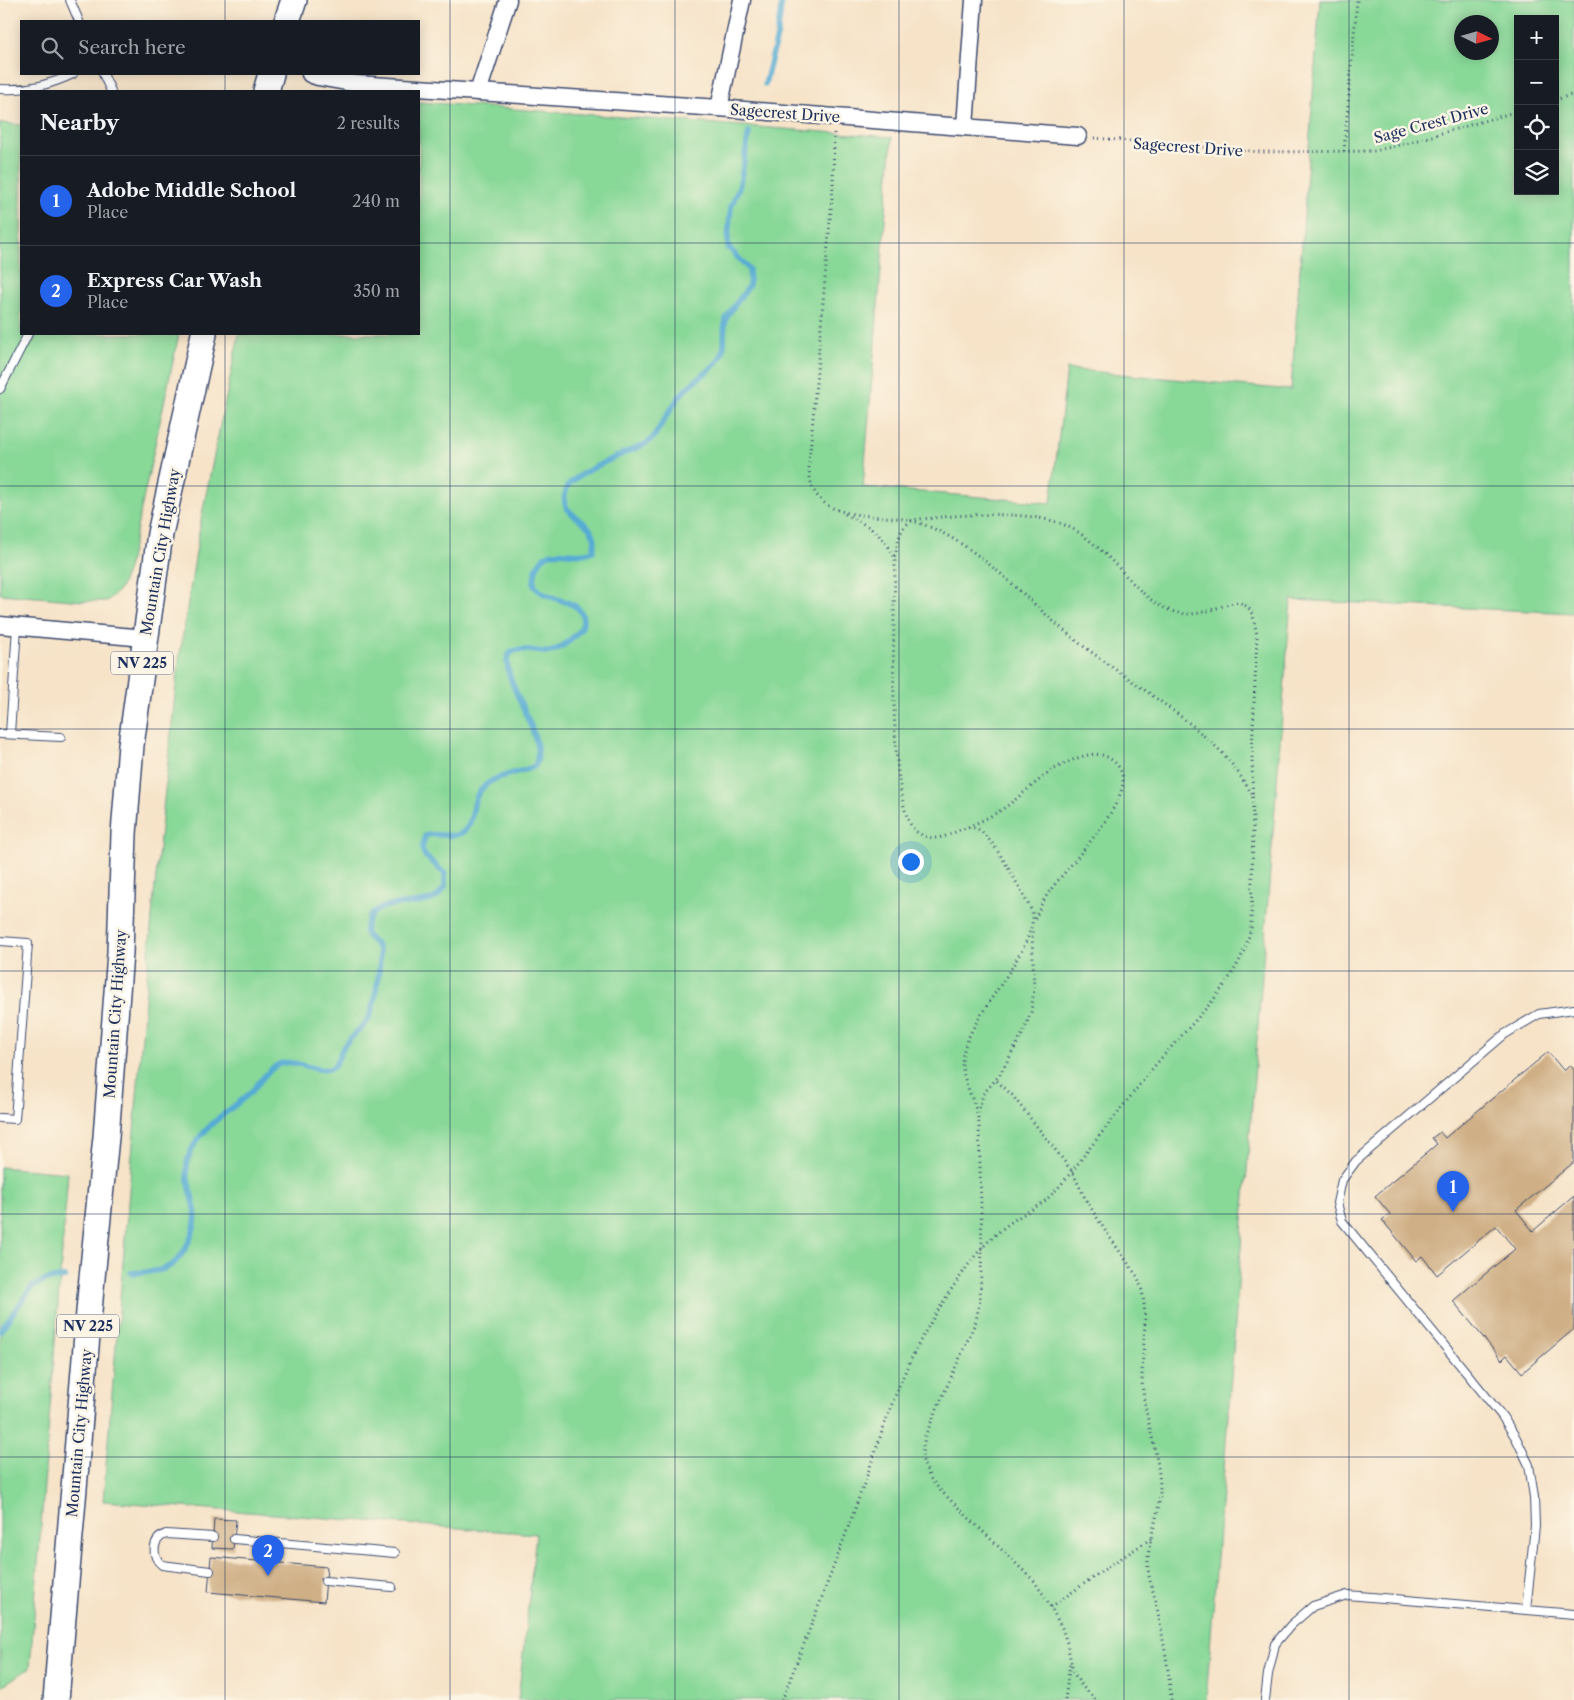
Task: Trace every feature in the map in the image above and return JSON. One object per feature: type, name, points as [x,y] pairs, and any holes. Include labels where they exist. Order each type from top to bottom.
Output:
[{"type":"main road","points":[[287,20],[294,0]]},
{"type":"main road","points":[[266,90],[271,75]]},
{"type":"main road","name":"Mountain City Highway","points":[[56,1700],[120,953],[124,834],[131,745],[160,534],[204,335]]},
{"type":"street","points":[[478,92],[508,0]]},
{"type":"street","points":[[719,108],[742,0]]},
{"type":"street","points":[[964,127],[974,0]]},
{"type":"street","name":"Sagecrest Drive","points":[[313,75],[358,84],[719,108],[1078,136]]},
{"type":"street","points":[[0,625],[145,638]]},
{"type":"lane","points":[[70,0],[79,20]]},
{"type":"lane","points":[[0,89],[35,88],[71,75]]},
{"type":"lane","points":[[103,75],[110,90]]},
{"type":"lane","points":[[0,389],[27,335]]},
{"type":"lane","points":[[10,734],[17,627]]},
{"type":"lane","points":[[0,734],[61,737]]},
{"type":"lane","points":[[0,941],[28,943],[15,1119],[0,1118]]},
{"type":"lane","points":[[1526,1610],[1535,1526],[1534,1497],[1529,1464],[1502,1416],[1342,1221],[1337,1203],[1342,1180],[1356,1161],[1505,1034],[1539,1014],[1574,1009]]},
{"type":"lane","points":[[210,1571],[162,1565],[156,1558],[155,1547],[159,1537],[166,1534],[213,1537]]},
{"type":"lane","points":[[234,1539],[395,1553]]},
{"type":"lane","points":[[325,1581],[392,1587]]},
{"type":"lane","points":[[1266,1700],[1268,1674],[1275,1644],[1291,1625],[1313,1606],[1347,1595],[1574,1614]]},
{"type":"path","points":[[1344,151],[1357,0]]},
{"type":"path","points":[[1559,99],[1574,94]]},
{"type":"path","name":"Sage Crest Drive","points":[[1260,152],[1375,150],[1418,140],[1514,112]]},
{"type":"path","points":[[782,1700],[861,1494],[903,1377],[932,1320],[964,1270],[982,1248],[1013,1220],[1046,1199],[1072,1171],[1152,1069],[1205,1009],[1244,953],[1252,918],[1252,752],[1257,635],[1253,616],[1243,603],[1234,603],[1198,614],[1170,610],[1160,606],[1140,591],[1117,565],[1090,540],[1069,527],[1056,522],[1000,516],[951,516],[911,520],[856,515],[827,506],[817,496],[809,473],[833,186],[834,117]]},
{"type":"path","name":"Sagecrest Drive","points":[[1078,136],[1110,141],[1260,152]]},
{"type":"path","points":[[840,511],[877,532],[884,539],[895,560]]},
{"type":"path","points":[[911,520],[901,532],[895,560],[895,735],[905,814],[913,828],[926,836],[941,837],[973,827],[985,834],[1032,911],[1034,989],[1031,1012],[1023,1033],[996,1080],[983,1094],[978,1114],[982,1248],[981,1288],[976,1321],[925,1436],[922,1453],[923,1462],[930,1478],[939,1489],[1034,1580],[1056,1615],[1067,1643],[1070,1662],[1076,1678],[1096,1700]]},
{"type":"path","points":[[911,520],[940,532],[976,554],[1077,641],[1178,714],[1212,742],[1227,758],[1253,796]]},
{"type":"path","points":[[961,830],[1000,811],[1056,768],[1079,757],[1102,755],[1109,758],[1120,769],[1123,783],[1113,808],[1089,843],[1047,894],[1025,944],[969,1035],[963,1053],[962,1070],[978,1114]]},
{"type":"path","points":[[996,1080],[1012,1095],[1072,1171],[1086,1200],[1104,1229],[1138,1276],[1144,1295],[1143,1396],[1160,1490],[1148,1564],[1168,1669],[1171,1700]]},
{"type":"path","points":[[1052,1607],[1152,1537]]},
{"type":"path","points":[[1066,1700],[1070,1662]]},
{"type":"green space","points":[[1320,0],[1574,0],[1574,613],[1291,600],[1206,1700],[518,1700],[536,1534],[103,1501],[153,905],[178,666],[202,514],[239,335],[420,335],[420,102],[892,137],[863,487],[1051,503],[1067,369],[1291,390]]},
{"type":"green space","points":[[0,123],[20,125],[20,335],[179,335],[128,569],[120,589],[107,601],[83,601],[0,594]]},
{"type":"green space","points":[[0,1167],[68,1173],[30,1668],[0,1687]]},
{"type":"building","points":[[1548,1052],[1564,1071],[1570,1065],[1574,1070],[1574,1162],[1516,1210],[1533,1231],[1574,1196],[1574,1329],[1522,1373],[1507,1355],[1502,1360],[1453,1301],[1515,1249],[1496,1226],[1437,1275],[1422,1256],[1416,1261],[1382,1220],[1390,1214],[1375,1196],[1437,1144],[1432,1138],[1440,1132],[1445,1138]]},
{"type":"building","points":[[214,1519],[236,1520],[233,1549],[212,1548]]},
{"type":"building","points":[[211,1557],[327,1567],[324,1602],[208,1592]]},
{"type":"waterway","points":[[765,84],[777,37],[782,0]]},
{"type":"waterway","points":[[131,1273],[160,1270],[168,1267],[180,1258],[185,1250],[193,1232],[196,1217],[187,1163],[193,1147],[205,1131],[250,1093],[278,1065],[289,1062],[318,1069],[330,1069],[334,1066],[346,1043],[367,1021],[375,998],[380,957],[378,947],[367,935],[366,926],[369,919],[374,912],[391,905],[430,900],[438,896],[445,887],[445,874],[425,856],[422,849],[425,836],[435,834],[456,835],[461,833],[470,823],[475,801],[479,792],[485,786],[500,777],[535,766],[538,756],[537,745],[512,683],[507,661],[513,651],[550,652],[556,650],[578,632],[583,622],[581,613],[574,605],[547,595],[534,586],[537,568],[544,557],[550,554],[557,552],[578,554],[593,551],[595,544],[594,536],[585,524],[569,511],[566,505],[564,499],[569,484],[594,467],[647,443],[653,438],[681,394],[713,367],[722,353],[724,348],[725,322],[749,283],[749,269],[728,247],[731,207],[740,184],[749,132]]},
{"type":"waterway","points":[[0,1331],[32,1287],[46,1280],[65,1277]]},
{"type":"place","name":"Adobe Middle School","points":[[1453,1212]]},
{"type":"place","name":"Express Car Wash","points":[[268,1576]]}]
